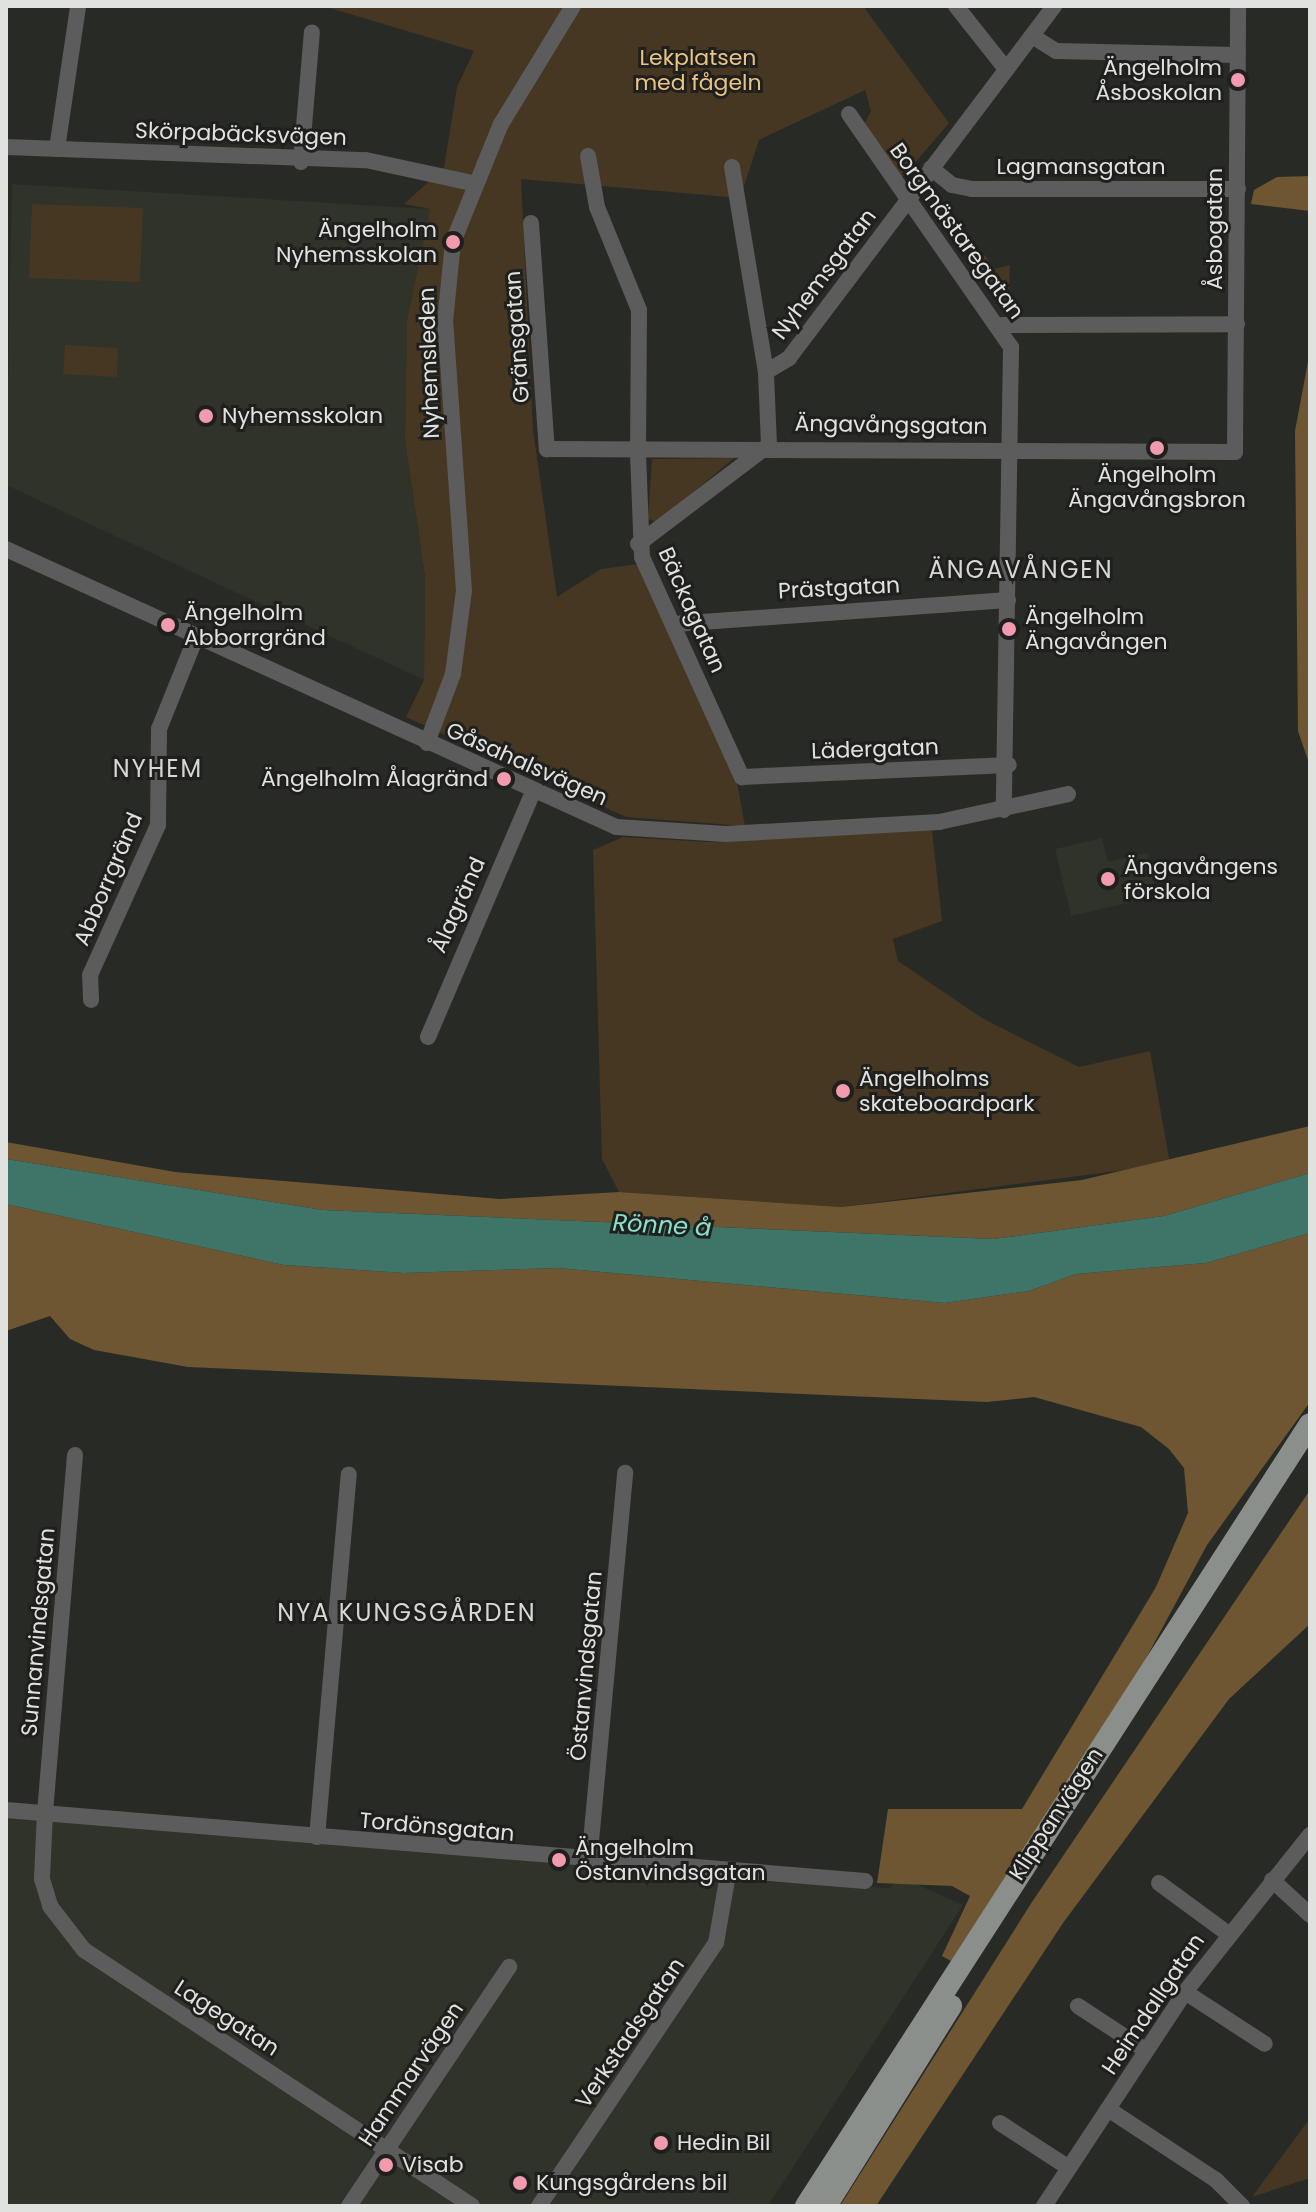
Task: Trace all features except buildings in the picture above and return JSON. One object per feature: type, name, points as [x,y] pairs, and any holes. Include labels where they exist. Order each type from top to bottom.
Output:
[{"type":"main road","name":"Klippanvägen","points":[[806,2206],[1310,1424]]},
{"type":"main road","name":"Klippanvägen","points":[[826,2206],[1310,1451]]},
{"type":"street","points":[[57,149],[78,6]]},
{"type":"street","name":"Nyhemsleden","points":[[427,743],[453,674],[464,591],[445,322],[453,242],[472,183],[573,6]]},
{"type":"street","points":[[956,6],[1006,69]]},
{"type":"street","name":"Nyhemsgatan","points":[[766,372],[789,358],[1054,6]]},
{"type":"street","name":"Åsbogatan","points":[[1235,452],[1238,6]]},
{"type":"street","points":[[301,162],[312,32]]},
{"type":"street","points":[[1032,36],[1056,51],[1237,55]]},
{"type":"street","name":"Borgmästaregatan","points":[[849,114],[906,200],[1002,325],[1011,347],[1009,765],[1004,810]]},
{"type":"street","name":"Skörpabäcksvägen","points":[[6,147],[301,162],[379,161],[472,183]]},
{"type":"street","name":"Bäckagatan","points":[[588,156],[597,207],[639,310],[638,544],[742,777]]},
{"type":"street","points":[[638,544],[769,445],[766,372],[732,167]]},
{"type":"street","name":"Lagmansgatan","points":[[931,168],[972,189],[1238,189]]},
{"type":"street","name":"Gränsgatan","points":[[531,223],[547,449]]},
{"type":"street","points":[[1002,325],[1237,324]]},
{"type":"street","name":"Ängavångsgatan","points":[[547,449],[769,445],[1235,452]]},
{"type":"street","name":"Gåsahalsvägen","points":[[6,549],[533,792],[616,827],[656,833],[939,822],[1068,794]]},
{"type":"street","name":"Prästgatan","points":[[674,624],[1008,600]]},
{"type":"street","name":"Abborrgränd","points":[[91,1000],[90,975],[158,825],[159,729],[196,637]]},
{"type":"street","name":"Lädergatan","points":[[742,777],[1009,765]]},
{"type":"street","name":"Ålagränd","points":[[428,1037],[533,792]]},
{"type":"street","name":"Sunnanvindsgatan","points":[[45,1812],[75,1455]]},
{"type":"street","name":"Östanvindsgatan","points":[[589,1863],[625,1473]]},
{"type":"street","points":[[317,1837],[349,1474]]},
{"type":"street","name":"Tordönsgatan","points":[[6,1810],[589,1863],[865,1881]]},
{"type":"street","name":"Lagegatan","points":[[45,1812],[42,1888],[69,1937],[472,2206]]},
{"type":"street","name":"Heimdallgatan","points":[[1044,2206],[1145,2050],[1227,1933],[1310,1835]]},
{"type":"street","name":"Verkstadsgatan","points":[[539,2206],[716,1943],[728,1874]]},
{"type":"street","points":[[1272,1880],[1310,1915]]},
{"type":"street","points":[[1159,1883],[1227,1933]]},
{"type":"street","name":"Hammarvägen","points":[[349,2206],[509,1967]]},
{"type":"street","points":[[1185,1992],[1265,2044]]},
{"type":"street","points":[[1078,2006],[1145,2050]]},
{"type":"street","points":[[1108,2109],[1216,2180],[1242,2206]]},
{"type":"street","points":[[1000,2123],[1069,2168]]},
{"type":"shaded area","points":[[1310,176],[1310,211],[1251,204],[1254,190],[1277,177]]},
{"type":"shaded area","name":"Nyhemsskolan","points":[[12,184],[430,209],[407,320],[405,440],[425,576],[424,680],[6,485]]},
{"type":"shaded area","points":[[1310,351],[1310,766],[1298,731],[1295,431]]},
{"type":"shaded area","name":"Ängavångens förskola","points":[[1102,838],[1108,862],[1147,853],[1157,896],[1071,916],[1055,849]]},
{"type":"shaded area","points":[[1310,1126],[1310,1173],[1164,1216],[993,1239],[323,1210],[6,1159],[6,1142],[175,1172],[500,1199],[619,1192],[841,1207],[1082,1180]]},
{"type":"shaded area","points":[[6,1204],[284,1265],[404,1273],[558,1268],[945,1303],[1029,1291],[1076,1274],[1206,1263],[1310,1233],[1310,1402],[1207,1545],[1137,1675],[951,1961],[942,1956],[970,1896],[952,1886],[877,1883],[888,1809],[1022,1809],[1156,1587],[1188,1513],[1184,1468],[1169,1449],[1141,1427],[1034,1397],[987,1402],[188,1367],[94,1350],[70,1339],[50,1316],[6,1331]]},
{"type":"shaded area","points":[[1310,1490],[1310,1624],[1229,1699],[1063,1923],[876,2206],[840,2206],[1032,1902]]},
{"type":"shaded area","points":[[6,1812],[731,1880],[890,1888],[900,1877],[963,1905],[768,2206],[6,2206]]},
{"type":"green space","name":"Lekplatsen med fågeln","points":[[323,6],[863,6],[949,123],[901,179],[860,133],[871,111],[865,90],[759,140],[740,198],[521,179],[533,430],[557,597],[601,569],[639,564],[737,782],[745,826],[626,817],[406,717],[424,680],[425,576],[405,440],[407,320],[430,209],[404,204],[444,168],[457,87],[474,51]]},
{"type":"green space","points":[[32,204],[143,208],[140,282],[29,278]]},
{"type":"green space","points":[[985,255],[994,269],[1010,265],[1009,299],[1001,302],[974,263]]},
{"type":"green space","points":[[65,345],[118,348],[117,377],[63,374]]},
{"type":"green space","points":[[734,458],[658,522],[648,519],[652,459]]},
{"type":"green space","points":[[932,830],[942,921],[893,939],[898,961],[982,1018],[1079,1067],[1150,1051],[1170,1164],[841,1207],[619,1192],[602,1159],[593,850],[623,837],[708,842]]},
{"type":"green space","points":[[1310,2118],[1310,2178],[1252,2197]]},
{"type":"water","name":"Rönne å","points":[[6,1159],[323,1210],[993,1239],[1164,1216],[1310,1173],[1310,1233],[1206,1263],[1076,1274],[1029,1291],[945,1303],[558,1268],[404,1273],[284,1265],[6,1204]]},
{"type":"place","name":"Ängelholm Åsboskolan","points":[[1238,80]]},
{"type":"place","name":"Ängelholm Nyhemsskolan","points":[[453,242]]},
{"type":"place","name":"Nyhemsskolan","points":[[206,416]]},
{"type":"place","name":"Ängelholm Ängavångsbron","points":[[1157,448]]},
{"type":"place","name":"Ängelholm Abborrgränd","points":[[168,625]]},
{"type":"place","name":"Ängelholm Ängavången","points":[[1009,629]]},
{"type":"place","name":"Ängelholm Ålagränd","points":[[504,779]]},
{"type":"place","name":"Ängavångens förskola","points":[[1108,879]]},
{"type":"place","name":"Ängelholms skateboardpark","points":[[843,1091]]},
{"type":"place","name":"Ängelholm Östanvindsgatan","points":[[559,1860]]},
{"type":"place","name":"Hedin Bil","points":[[661,2143]]},
{"type":"place","name":"Visab","points":[[386,2165]]},
{"type":"place","name":"Kungsgårdens bil","points":[[520,2183]]},
{"type":"district","name":"ÄNGAVÅNGEN","points":[[1021,570]]},
{"type":"district","name":"NYHEM","points":[[158,769]]},
{"type":"district","name":"NYA KUNGSGÅRDEN","points":[[407,1613]]}]
